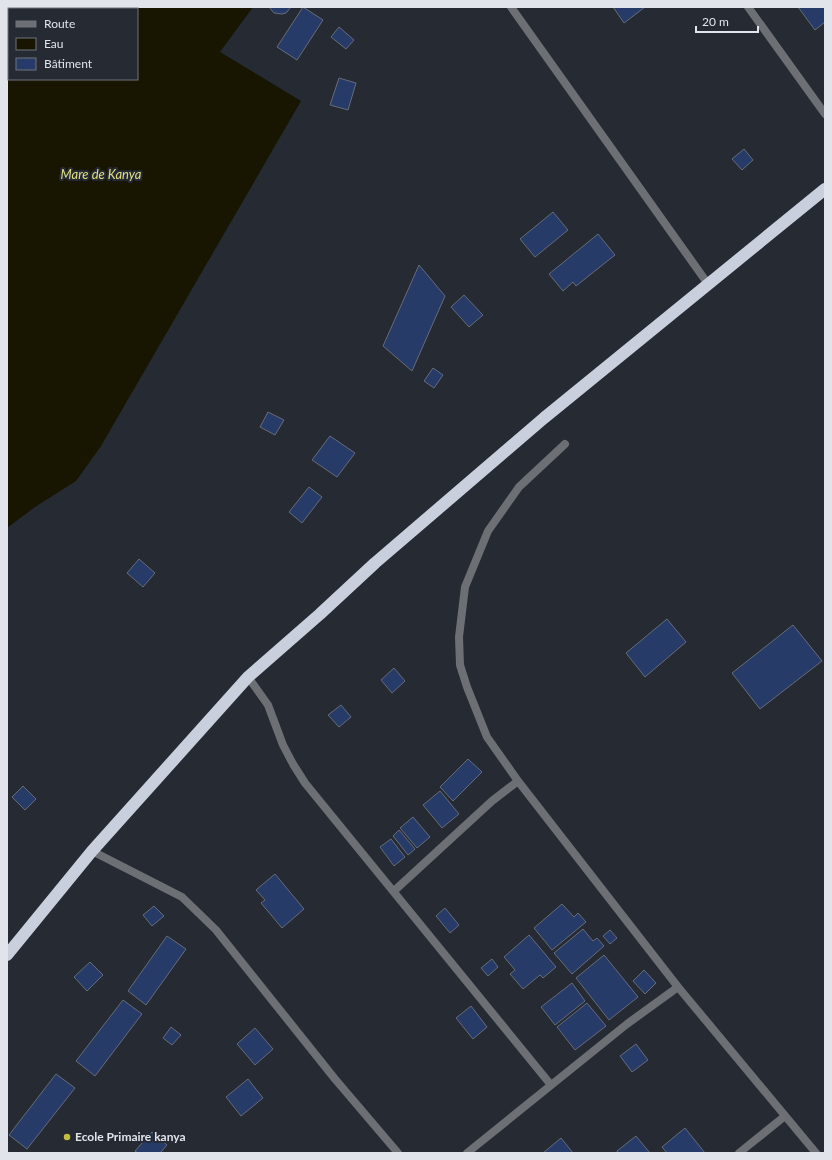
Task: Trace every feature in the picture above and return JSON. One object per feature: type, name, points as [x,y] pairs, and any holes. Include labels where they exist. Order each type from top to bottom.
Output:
[{"type":"highway","points":[[7,955],[92,851],[248,677],[320,614],[375,563],[526,434],[825,189]]},
{"type":"street","points":[[511,7],[708,284]]},
{"type":"street","points":[[748,7],[825,114]]},
{"type":"street","points":[[565,444],[519,487],[502,509],[488,531],[465,587],[459,637],[460,665],[467,687],[487,737],[518,781],[678,987],[816,1153]]},
{"type":"street","points":[[248,677],[268,705],[283,746],[305,783],[551,1085]]},
{"type":"street","points":[[394,891],[492,801],[518,781]]},
{"type":"street","points":[[92,851],[182,897],[202,916],[216,930],[336,1080],[398,1153]]},
{"type":"street","points":[[467,1153],[627,1024],[678,987]]},
{"type":"street","points":[[739,1153],[785,1116]]},
{"type":"water","name":"Mare de Kanya","points":[[7,7],[253,7],[220,52],[301,101],[101,446],[76,481],[35,507],[7,528]]},
{"type":"building","points":[[269,7],[291,7],[286,13],[282,14],[274,13]]},
{"type":"building","points":[[303,7],[323,20],[297,60],[277,47]]},
{"type":"building","points":[[613,7],[645,7],[624,23]]},
{"type":"building","points":[[798,7],[825,7],[825,22],[815,30]]},
{"type":"building","points":[[339,27],[354,40],[346,49],[331,37]]},
{"type":"building","points":[[339,78],[356,83],[348,110],[330,105]]},
{"type":"building","points":[[744,149],[753,160],[742,170],[732,159]]},
{"type":"building","points":[[553,212],[568,230],[535,257],[520,239]]},
{"type":"building","points":[[598,234],[615,255],[576,286],[573,282],[563,291],[549,274]]},
{"type":"building","points":[[419,265],[445,296],[412,371],[383,346]]},
{"type":"building","points":[[464,295],[483,315],[469,327],[451,307]]},
{"type":"building","points":[[433,368],[443,375],[434,388],[424,381]]},
{"type":"building","points":[[268,412],[284,420],[275,435],[260,427]]},
{"type":"building","points":[[330,436],[355,453],[337,477],[312,460]]},
{"type":"building","points":[[309,487],[322,497],[302,523],[289,512]]},
{"type":"building","points":[[139,559],[155,573],[143,587],[127,573]]},
{"type":"building","points":[[667,619],[686,642],[645,677],[626,653]]},
{"type":"building","points":[[793,625],[822,661],[760,709],[732,673]]},
{"type":"building","points":[[394,668],[405,681],[392,693],[381,680]]},
{"type":"building","points":[[341,705],[351,717],[339,727],[328,715]]},
{"type":"building","points":[[468,759],[482,772],[453,801],[440,787]]},
{"type":"building","points":[[23,786],[36,799],[25,810],[12,797]]},
{"type":"building","points":[[440,791],[459,814],[442,828],[423,805]]},
{"type":"building","points":[[413,817],[430,837],[417,848],[400,828]]},
{"type":"building","points":[[399,830],[415,849],[408,855],[393,836]]},
{"type":"building","points":[[391,839],[405,857],[394,866],[380,847]]},
{"type":"building","points":[[275,874],[304,909],[282,928],[261,903],[265,900],[256,890]]},
{"type":"building","points":[[562,904],[574,917],[578,913],[586,922],[552,950],[534,928]]},
{"type":"building","points":[[154,906],[164,916],[152,926],[143,915]]},
{"type":"building","points":[[445,908],[459,925],[450,933],[436,916]]},
{"type":"building","points":[[583,929],[593,941],[597,938],[604,946],[572,974],[554,953]]},
{"type":"building","points":[[610,930],[617,938],[610,944],[603,936]]},
{"type":"building","points":[[529,935],[556,967],[543,978],[540,975],[523,989],[510,974],[515,970],[504,957]]},
{"type":"building","points":[[167,936],[186,949],[146,1005],[128,991]]},
{"type":"building","points":[[604,955],[638,997],[609,1020],[576,978]]},
{"type":"building","points":[[492,959],[498,967],[488,976],[481,968]]},
{"type":"building","points":[[90,962],[103,975],[87,991],[74,977]]},
{"type":"building","points":[[644,970],[656,983],[645,994],[633,981]]},
{"type":"building","points":[[572,983],[585,1001],[555,1025],[541,1007]]},
{"type":"building","points":[[123,1000],[142,1014],[95,1076],[76,1061]]},
{"type":"building","points":[[587,1003],[606,1026],[575,1050],[557,1027]]},
{"type":"building","points":[[471,1006],[487,1027],[473,1039],[456,1018]]},
{"type":"building","points":[[171,1027],[181,1035],[172,1045],[163,1038]]},
{"type":"building","points":[[255,1028],[273,1049],[255,1065],[237,1044]]},
{"type":"building","points":[[636,1044],[648,1060],[632,1072],[620,1056]]},
{"type":"building","points":[[56,1074],[75,1088],[27,1149],[9,1135]]},
{"type":"building","points":[[248,1079],[263,1098],[241,1116],[226,1097]]},
{"type":"building","points":[[685,1128],[705,1153],[667,1153],[662,1147]]},
{"type":"building","points":[[152,1132],[167,1145],[160,1153],[138,1153],[135,1151]]},
{"type":"building","points":[[636,1136],[650,1153],[618,1153],[617,1151]]},
{"type":"building","points":[[561,1138],[573,1153],[543,1153]]},
{"type":"place","name":"Ecole Primaire kanya","points":[[67,1137]]}]
